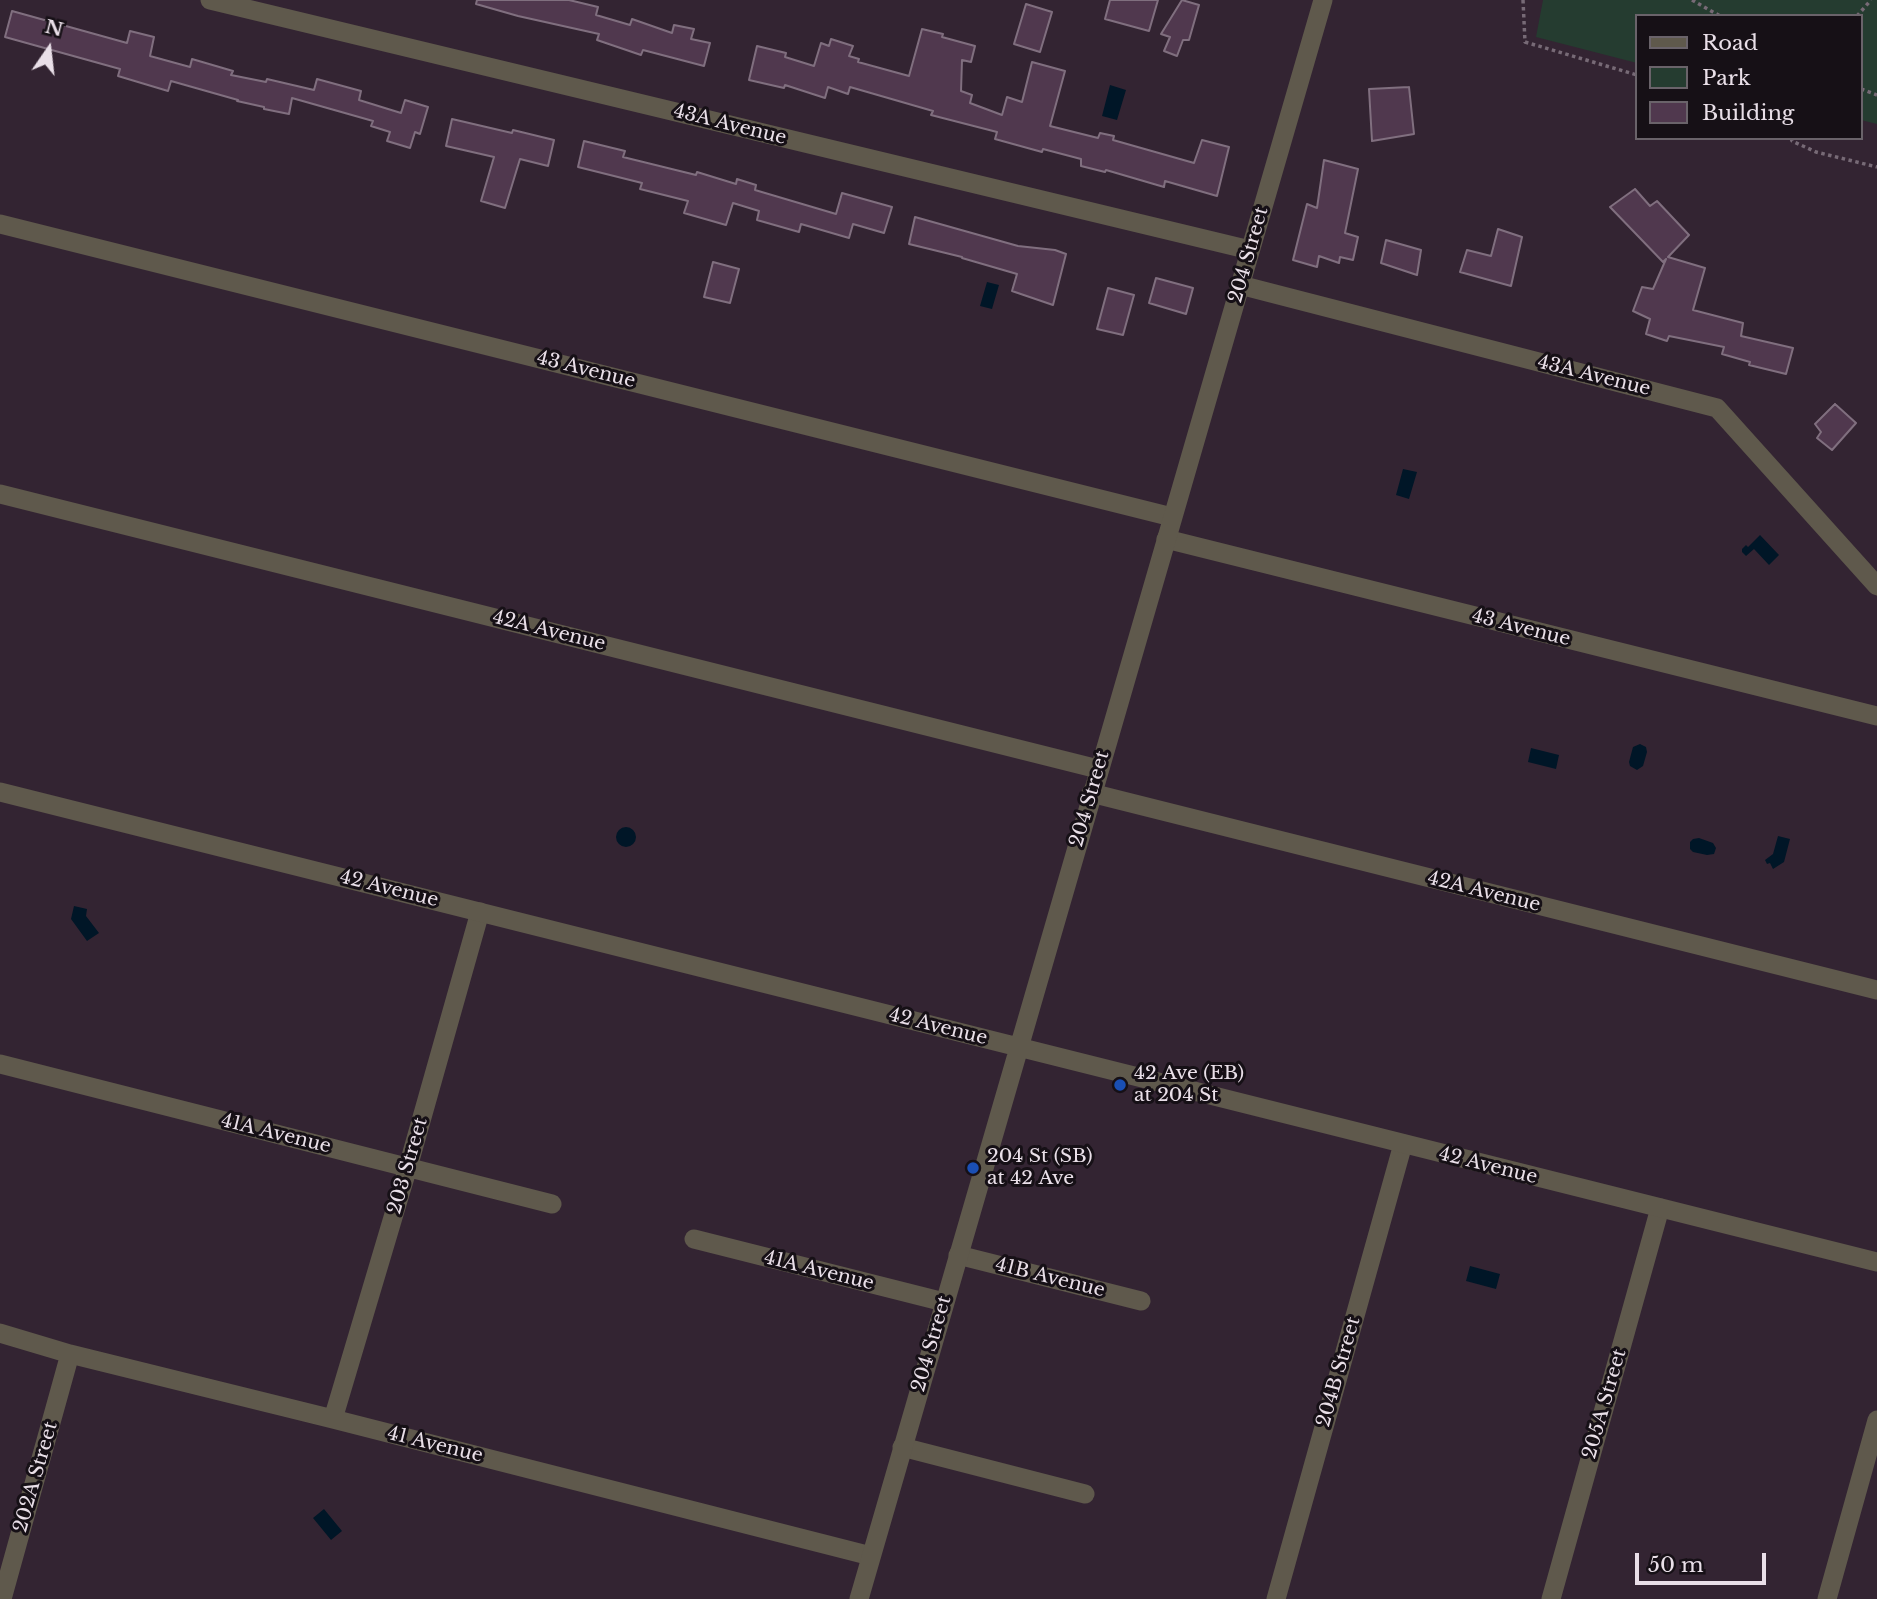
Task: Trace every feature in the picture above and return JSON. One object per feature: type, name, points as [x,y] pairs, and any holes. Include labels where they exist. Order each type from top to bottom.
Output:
[{"type":"street","name":"43A Avenue","points":[[210,0],[1250,250]]},
{"type":"street","name":"204 Street","points":[[859,1599],[1322,0]]},
{"type":"street","name":"43 Avenue","points":[[0,224],[1172,517]]},
{"type":"street","name":"43A Avenue","points":[[1240,285],[1717,408],[1877,586]]},
{"type":"street","name":"42A Avenue","points":[[0,494],[1098,769]]},
{"type":"street","name":"43 Avenue","points":[[1166,540],[1877,716]]},
{"type":"street","name":"42 Avenue","points":[[0,792],[1877,1262]]},
{"type":"street","name":"42A Avenue","points":[[1091,793],[1877,990]]},
{"type":"street","name":"203 Street","points":[[333,1419],[480,912]]},
{"type":"street","name":"41A Avenue","points":[[0,1064],[552,1204]]},
{"type":"street","name":"204B Street","points":[[1276,1599],[1403,1144]]},
{"type":"street","name":"205A Street","points":[[1551,1599],[1660,1208]]},
{"type":"street","name":"41A Avenue","points":[[694,1239],[944,1302]]},
{"type":"street","name":"41B Avenue","points":[[958,1255],[1141,1301]]},
{"type":"street","name":"41 Avenue","points":[[0,1333],[70,1354],[871,1556]]},
{"type":"street","name":"202A Street","points":[[2,1599],[70,1354]]},
{"type":"street","points":[[1827,1599],[1877,1420]]},
{"type":"street","points":[[902,1447],[1085,1494]]},
{"type":"path","points":[[1522,0],[1525,42],[1636,75]]},
{"type":"path","points":[[1692,0],[1716,14]]},
{"type":"path","points":[[1859,14],[1871,0]]},
{"type":"path","points":[[1792,140],[1816,152],[1877,167]]},
{"type":"green space","points":[[1543,0],[1877,0],[1877,124],[1863,120],[1863,14],[1636,14],[1636,63],[1536,37]]},
{"type":"water","points":[[1110,85],[1126,90],[1117,120],[1102,116]]},
{"type":"water","points":[[987,282],[999,285],[992,309],[980,306]]},
{"type":"water","points":[[1403,469],[1417,472],[1409,499],[1396,495]]},
{"type":"water","points":[[1760,535],[1779,555],[1769,565],[1754,549],[1746,556],[1742,552],[1746,545],[1748,547]]},
{"type":"water","points":[[1640,744],[1646,747],[1647,752],[1643,766],[1637,770],[1630,766],[1629,762],[1633,747]]},
{"type":"water","points":[[1531,748],[1559,755],[1556,769],[1528,762]]},
{"type":"water","points":[[626,827],[633,830],[636,837],[633,844],[626,847],[619,844],[616,837],[619,830]]},
{"type":"water","points":[[1778,836],[1790,839],[1784,862],[1773,869],[1765,860],[1773,854]]},
{"type":"water","points":[[1699,838],[1713,843],[1716,848],[1714,854],[1707,855],[1690,849],[1690,842]]},
{"type":"water","points":[[74,906],[87,909],[86,916],[99,933],[87,941],[71,919]]},
{"type":"water","points":[[1470,1266],[1500,1274],[1496,1289],[1466,1281]]},
{"type":"water","points":[[324,1509],[342,1531],[331,1540],[313,1518]]},
{"type":"building","points":[[477,0],[569,0],[598,7],[596,15],[630,25],[632,19],[672,33],[674,25],[694,29],[691,39],[710,43],[704,66],[643,50],[641,55],[597,40],[599,34],[518,16],[476,4]]},
{"type":"building","points":[[1110,0],[1158,0],[1149,31],[1105,19]]},
{"type":"building","points":[[1182,0],[1199,5],[1189,40],[1183,40],[1177,56],[1164,51],[1170,37],[1161,34]]},
{"type":"building","points":[[1026,4],[1052,12],[1040,52],[1014,44]]},
{"type":"building","points":[[12,11],[127,43],[130,31],[154,37],[150,56],[190,67],[192,59],[233,71],[231,75],[266,82],[267,79],[314,90],[317,79],[361,91],[359,100],[401,113],[405,100],[428,107],[420,134],[415,132],[410,148],[387,141],[390,132],[371,126],[373,121],[292,98],[289,114],[171,81],[168,91],[118,76],[120,69],[5,37]]},
{"type":"building","points":[[922,29],[975,46],[971,62],[962,60],[961,91],[972,95],[970,103],[1002,115],[1007,97],[1022,102],[1032,62],[1065,71],[1050,126],[1098,138],[1100,133],[1114,136],[1113,140],[1194,163],[1202,140],[1229,147],[1217,196],[1165,181],[1164,187],[1106,170],[1105,172],[1081,166],[1081,159],[995,139],[997,132],[931,115],[933,111],[850,87],[848,94],[828,87],[825,98],[785,85],[784,88],[749,80],[757,46],[786,53],[785,57],[814,66],[821,43],[829,46],[831,39],[853,46],[849,56],[859,59],[858,62],[909,76]]},
{"type":"building","points":[[1409,87],[1414,134],[1372,141],[1369,89]]},
{"type":"building","points":[[452,119],[554,140],[548,166],[520,159],[505,208],[481,201],[494,157],[446,146]]},
{"type":"building","points":[[584,141],[625,151],[623,157],[696,175],[697,172],[736,184],[737,179],[756,185],[755,190],[836,214],[842,193],[892,207],[884,233],[853,224],[849,238],[801,224],[799,232],[757,220],[759,211],[733,203],[726,225],[684,213],[688,201],[640,189],[642,183],[578,167]]},
{"type":"building","points":[[1324,160],[1358,169],[1345,233],[1358,237],[1353,260],[1340,257],[1339,263],[1319,256],[1317,267],[1293,260],[1307,204],[1317,208]]},
{"type":"building","points":[[1635,189],[1650,206],[1657,201],[1689,235],[1668,257],[1705,268],[1693,310],[1743,323],[1741,336],[1793,348],[1786,374],[1749,365],[1750,362],[1722,354],[1724,347],[1669,336],[1667,341],[1646,334],[1650,319],[1633,311],[1642,287],[1653,289],[1666,259],[1663,262],[1610,207]]},
{"type":"building","points":[[915,217],[1018,246],[1055,250],[1066,254],[1053,305],[1012,291],[1017,274],[909,244]]},
{"type":"building","points":[[1498,229],[1522,237],[1511,286],[1460,272],[1467,250],[1491,256]]},
{"type":"building","points":[[1386,240],[1421,250],[1417,275],[1381,263]]},
{"type":"building","points":[[713,262],[739,269],[730,303],[704,297]]},
{"type":"building","points":[[1156,278],[1193,288],[1186,314],[1149,303]]},
{"type":"building","points":[[1108,288],[1134,295],[1123,335],[1097,329]]},
{"type":"building","points":[[1835,404],[1856,423],[1832,450],[1817,438],[1821,432],[1815,424]]},
{"type":"place","name":"42 Ave (EB) at 204 St","points":[[1120,1085]]},
{"type":"place","name":"204 St (SB) at 42 Ave","points":[[973,1168]]}]
